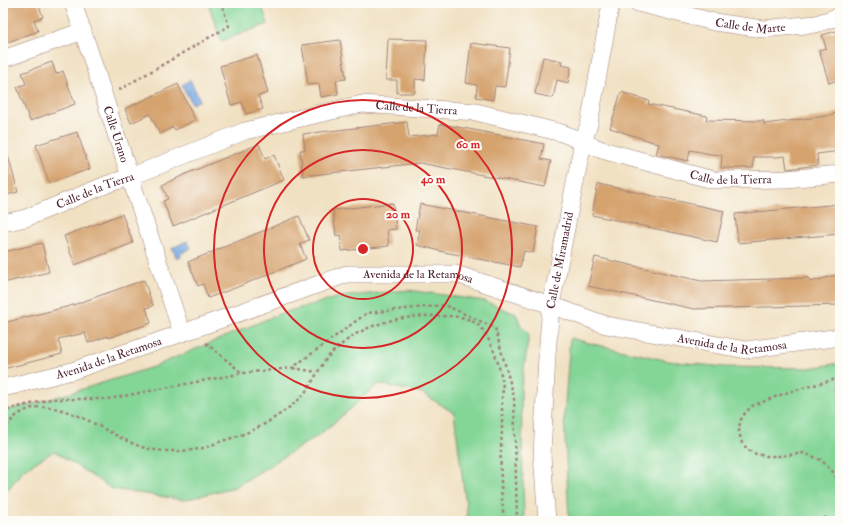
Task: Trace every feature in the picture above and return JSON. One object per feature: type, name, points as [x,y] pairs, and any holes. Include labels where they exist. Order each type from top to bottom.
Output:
[{"type":"street","name":"Calle Urano","points":[[73,3],[130,177],[187,332]]},
{"type":"street","name":"Calle de Miramadrid","points":[[546,521],[542,455],[551,305],[611,3]]},
{"type":"street","name":"Calle de Marte","points":[[638,3],[714,22],[763,29],[816,24],[840,16]]},
{"type":"street","points":[[3,59],[83,31]]},
{"type":"street","name":"Calle de la Tierra","points":[[3,224],[26,218],[108,184],[130,177],[245,131],[362,104],[476,112],[562,133],[602,150],[713,180],[786,179],[840,174]]},
{"type":"street","name":"Avenida de la Retamosa","points":[[3,388],[72,371],[187,332],[347,274],[456,274],[551,305],[606,325],[746,350],[840,337]]},
{"type":"path","points":[[105,98],[229,26],[221,3]]},
{"type":"path","points":[[292,368],[367,313],[445,305],[495,328],[514,397],[517,521]]},
{"type":"path","points":[[3,431],[15,416],[23,412],[42,407],[56,408],[69,411],[141,447],[155,451],[198,449],[258,428],[274,418],[297,401],[333,351],[355,334],[376,324],[388,321],[419,316],[454,316],[470,320],[484,331],[498,364],[503,382],[500,478],[504,521]]},
{"type":"path","points":[[187,332],[242,373]]},
{"type":"path","points":[[3,414],[10,409],[51,399],[108,399],[242,373],[292,368],[317,372]]},
{"type":"path","points":[[840,378],[788,392],[752,406],[745,412],[740,422],[739,432],[742,443],[748,450],[756,454],[766,456],[804,454],[821,460],[832,471],[840,484]]},
{"type":"path","points":[[824,518],[828,521]]},
{"type":"green space","points":[[208,3],[261,3],[268,24],[221,41]]},
{"type":"green space","points":[[408,290],[485,301],[516,314],[521,326],[529,334],[521,389],[524,521],[468,521],[454,413],[422,393],[378,384],[319,435],[235,487],[184,500],[112,489],[54,451],[23,470],[3,496],[3,411],[41,402],[153,367],[279,314],[339,297]]},
{"type":"green space","points":[[570,338],[669,361],[724,367],[811,368],[840,363],[840,521],[569,521],[564,417]]},
{"type":"water","points":[[190,80],[200,100],[192,104],[182,85]]},
{"type":"water","points":[[187,241],[191,248],[180,254],[181,257],[177,259],[172,248]]},
{"type":"building","points":[[3,3],[38,3],[43,17],[34,20],[38,31],[8,42],[3,29]]},
{"type":"building","points":[[840,30],[840,79],[829,83],[819,50],[826,48],[822,35]]},
{"type":"building","points":[[388,39],[427,40],[425,80],[415,79],[415,93],[397,93],[397,80],[386,80]]},
{"type":"building","points":[[340,40],[346,79],[336,80],[338,94],[321,97],[319,84],[308,85],[302,45]]},
{"type":"building","points":[[471,43],[510,48],[505,87],[495,86],[493,100],[476,97],[477,85],[466,83]]},
{"type":"building","points":[[257,55],[268,93],[258,96],[263,109],[246,114],[242,102],[231,105],[220,66]]},
{"type":"building","points":[[543,57],[562,61],[561,65],[571,67],[568,83],[557,80],[553,98],[535,94]]},
{"type":"building","points":[[52,62],[56,74],[63,71],[75,104],[30,121],[17,87],[26,84],[22,73]]},
{"type":"building","points":[[178,84],[195,120],[175,130],[173,127],[160,134],[150,114],[131,123],[125,109]]},
{"type":"building","points":[[621,92],[649,101],[648,104],[707,116],[706,120],[764,121],[764,124],[827,116],[840,112],[840,151],[817,154],[818,165],[787,169],[785,156],[754,157],[753,168],[721,168],[722,155],[690,150],[688,161],[656,154],[659,144],[610,128]]},
{"type":"building","points":[[407,122],[409,137],[438,134],[440,124],[544,144],[541,159],[551,161],[545,187],[420,163],[303,176],[300,150],[305,150],[303,134]]},
{"type":"building","points":[[77,132],[90,169],[49,183],[36,145]]},
{"type":"building","points":[[259,144],[265,159],[274,155],[284,180],[173,226],[163,201],[168,199],[162,185]]},
{"type":"building","points":[[7,152],[18,192],[3,196],[3,153]]},
{"type":"building","points":[[598,184],[724,211],[717,242],[592,215]]},
{"type":"building","points":[[393,203],[396,229],[387,230],[389,246],[342,251],[341,235],[336,236],[333,210]]},
{"type":"building","points":[[420,204],[538,227],[533,253],[524,251],[520,267],[444,252],[417,245],[420,230],[415,230]]},
{"type":"building","points":[[840,204],[840,234],[738,243],[735,214]]},
{"type":"building","points":[[122,214],[133,243],[75,265],[64,236]]},
{"type":"building","points":[[299,216],[309,240],[300,244],[306,259],[208,298],[203,284],[198,286],[188,262]]},
{"type":"building","points":[[42,243],[49,272],[3,283],[3,252]]},
{"type":"building","points":[[595,257],[701,281],[809,278],[810,282],[840,274],[840,305],[694,309],[588,286]]},
{"type":"building","points":[[144,280],[153,306],[146,308],[151,323],[108,338],[108,336],[88,343],[85,333],[58,339],[62,354],[3,369],[3,323],[70,306]]}]
